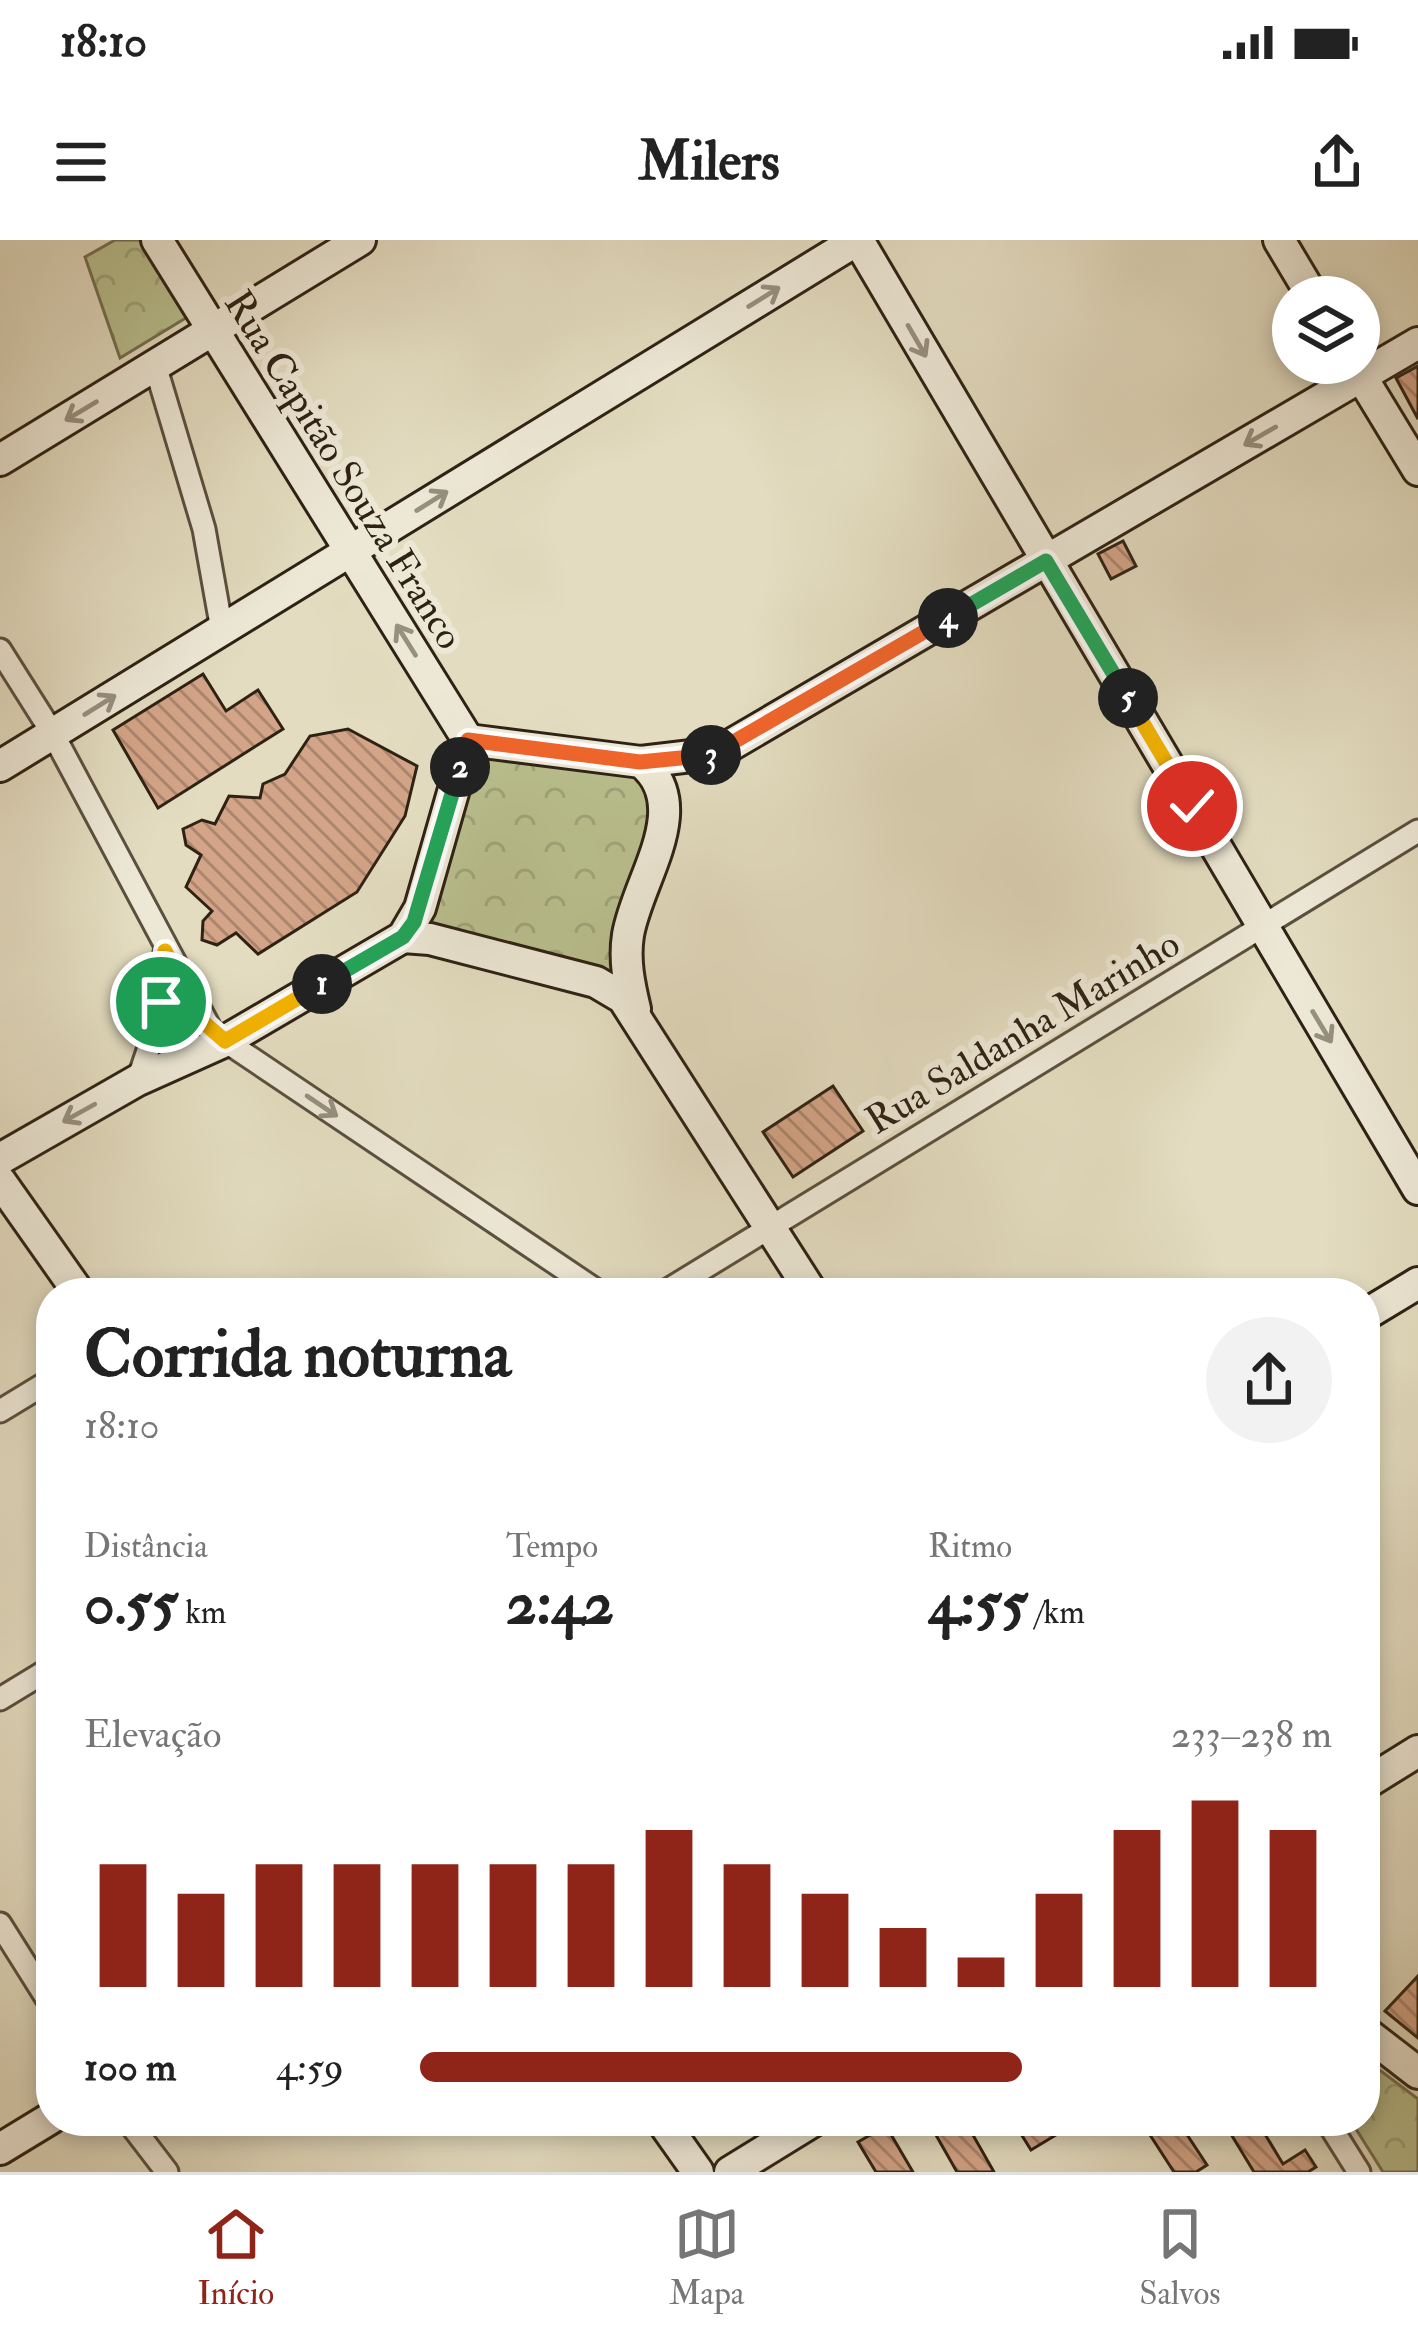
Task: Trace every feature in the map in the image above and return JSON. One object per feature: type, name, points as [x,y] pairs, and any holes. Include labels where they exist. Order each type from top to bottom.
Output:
[{"type":"street","name":"Rua Capitão Souza Franco","points":[[157,240],[468,740]]},
{"type":"street","points":[[0,460],[360,240]]},
{"type":"street","points":[[0,766],[858,240],[1418,1189]]},
{"type":"street","points":[[1279,240],[1300,276]]},
{"type":"street","points":[[1380,360],[1418,343]]},
{"type":"street","points":[[155,365],[194,490],[222,630]]},
{"type":"street","points":[[0,1159],[138,1080],[225,1041],[403,937],[420,908],[468,740],[640,762],[717,753],[1046,561],[1334,384]]},
{"type":"street","points":[[1366,384],[1418,470]]},
{"type":"street","points":[[0,650],[53,734],[202,1021],[578,1278]]},
{"type":"street","points":[[640,762],[662,785],[666,809],[628,930],[626,963],[635,1009],[803,1278]]},
{"type":"street","name":"Rua Saldanha Marinho","points":[[688,1278],[1418,831]]},
{"type":"street","points":[[403,937],[430,939],[596,982],[635,1009]]},
{"type":"street","points":[[138,1080],[158,1021],[165,951]]},
{"type":"street","points":[[0,1181],[68,1278]]},
{"type":"street","points":[[1380,1306],[1418,1283]]},
{"type":"street","points":[[0,1411],[36,1389]]},
{"type":"street","points":[[0,1699],[36,1677]]},
{"type":"street","points":[[1380,1775],[1418,1751]]},
{"type":"street","points":[[0,1924],[36,1981]]},
{"type":"street","points":[[1380,2044],[1418,2073]]},
{"type":"street","points":[[0,2149],[36,2127]]},
{"type":"street","points":[[139,2136],[167,2172]]},
{"type":"street","points":[[673,2136],[698,2172]]},
{"type":"street","points":[[730,2172],[789,2136]]},
{"type":"street","points":[[1337,2136],[1359,2172]]},
{"type":"green space","points":[[115,240],[141,240],[189,316],[120,358],[85,257]]},
{"type":"green space","points":[[468,740],[655,774],[628,980],[414,922]]},
{"type":"green space","points":[[1380,2070],[1418,2099],[1418,2172],[1383,2172],[1360,2136],[1380,2136]]},
{"type":"building","points":[[1418,366],[1418,419],[1396,378]]},
{"type":"building","points":[[1123,541],[1136,566],[1111,579],[1098,554]]},
{"type":"building","points":[[203,674],[226,711],[258,690],[283,729],[158,808],[113,730]]},
{"type":"building","points":[[348,729],[417,766],[405,816],[357,892],[258,954],[236,933],[217,945],[202,940],[203,921],[212,911],[186,887],[201,855],[186,845],[183,829],[202,820],[215,824],[229,796],[260,798],[263,784],[285,774],[310,736]]},
{"type":"building","points":[[833,1086],[863,1131],[793,1177],[763,1132]]},
{"type":"building","points":[[1418,1976],[1418,2038],[1385,2011]]},
{"type":"building","points":[[868,2136],[892,2136],[913,2172],[876,2172],[858,2142]]},
{"type":"building","points":[[937,2136],[974,2136],[994,2172],[957,2172]]},
{"type":"building","points":[[1022,2136],[1054,2136],[1031,2150]]},
{"type":"building","points":[[1151,2136],[1188,2136],[1207,2165],[1196,2172],[1174,2172]]},
{"type":"building","points":[[1232,2136],[1266,2136],[1283,2164],[1305,2150],[1316,2167],[1308,2172],[1254,2172]]},
{"type":"route","points":[[161,1002],[165,951],[202,1021],[225,1041],[403,937],[420,908],[468,740],[640,762],[717,753],[1046,561],[1192,806]]}]
